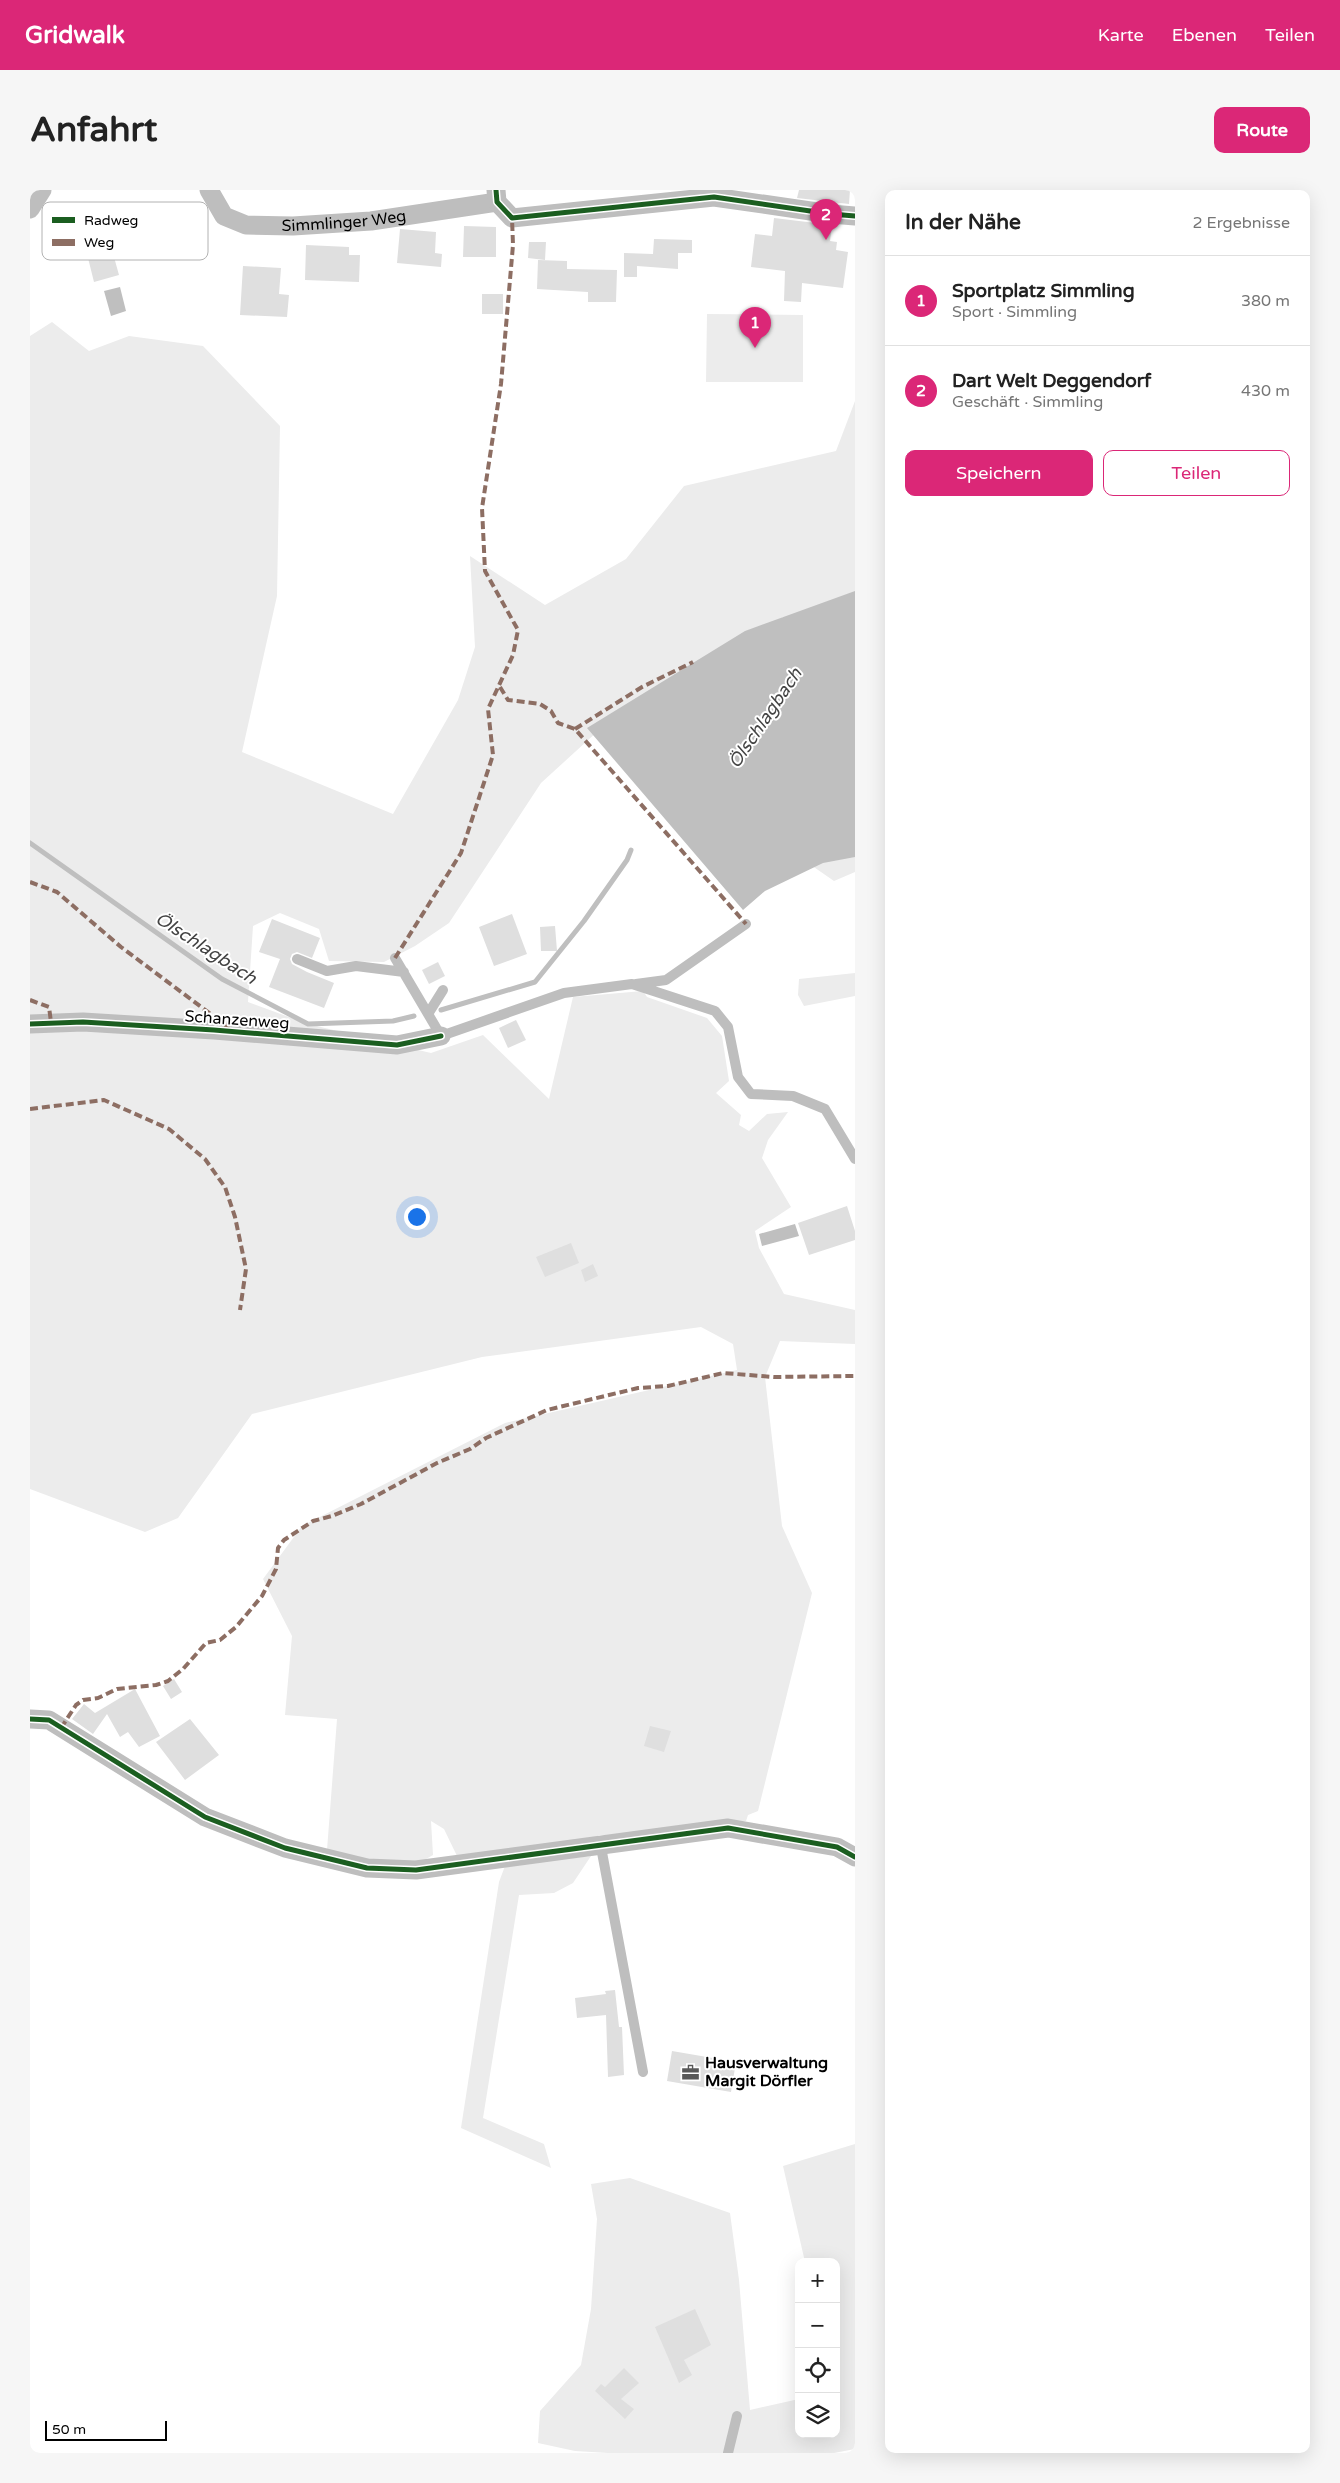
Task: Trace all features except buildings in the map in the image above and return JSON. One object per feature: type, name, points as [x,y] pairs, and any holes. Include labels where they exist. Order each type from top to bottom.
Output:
[{"type":"street","points":[[30,209],[42,190]]},
{"type":"street","name":"Simmlinger Weg","points":[[208,190],[224,216],[246,225],[293,226],[371,221],[496,196]]},
{"type":"street","points":[[496,196],[512,218],[714,197],[855,216]]},
{"type":"street","name":"Schanzenweg","points":[[30,1024],[83,1022],[205,1029],[397,1045],[441,1036]]},
{"type":"street","points":[[30,1719],[49,1720],[205,1817],[286,1848],[367,1868],[416,1870],[728,1828],[837,1847],[855,1857]]},
{"type":"lane","points":[[395,958],[441,1036],[564,993],[666,980],[746,924]]},
{"type":"lane","points":[[297,959],[327,971],[356,966],[404,972]]},
{"type":"lane","points":[[632,984],[715,1011],[728,1027],[738,1077],[751,1094],[793,1096],[825,1108],[855,1158]]},
{"type":"lane","points":[[428,1014],[443,990]]},
{"type":"lane","points":[[601,1846],[643,2072]]},
{"type":"lane","points":[[728,2453],[737,2416]]},
{"type":"shaded area","points":[[707,314],[803,315],[803,382],[706,382]]},
{"type":"shaded area","points":[[52,322],[89,351],[129,336],[203,346],[280,426],[277,596],[242,752],[393,814],[458,700],[475,647],[470,556],[545,605],[626,559],[684,486],[836,451],[855,401],[855,691],[783,617],[621,710],[541,783],[449,923],[415,946],[384,962],[329,961],[319,929],[280,913],[253,926],[248,1002],[308,1024],[431,1053],[483,1035],[549,1099],[573,997],[643,991],[647,997],[707,1018],[722,1036],[729,1081],[716,1093],[741,1115],[739,1125],[749,1131],[767,1114],[788,1112],[768,1140],[762,1158],[791,1207],[755,1231],[759,1248],[784,1294],[855,1310],[855,1344],[780,1341],[765,1377],[782,1526],[812,1593],[758,1811],[748,1815],[746,1821],[624,1835],[599,1835],[592,1841],[457,1856],[444,1829],[431,1821],[433,1855],[419,1863],[370,1860],[327,1850],[337,1719],[285,1715],[292,1636],[263,1579],[302,1526],[505,1423],[737,1370],[733,1344],[701,1327],[482,1357],[252,1414],[178,1518],[145,1532],[30,1489],[30,336]]},
{"type":"shaded area","points":[[855,825],[855,872],[834,881],[808,863]]},
{"type":"shaded area","points":[[855,973],[855,996],[804,1006],[798,995],[799,979]]},
{"type":"shaded area","points":[[591,1856],[573,1883],[554,1893],[519,1895],[483,2118],[544,2144],[551,2168],[461,2128],[499,1882],[505,1866]]},
{"type":"shaded area","points":[[855,2144],[855,2449],[834,2453],[608,2453],[575,2451],[538,2443],[540,2411],[581,2365],[591,2309],[597,2219],[591,2184],[630,2178],[730,2213],[739,2280],[750,2410],[795,2400],[795,2438],[840,2438],[840,2258],[804,2258],[783,2166]]},
{"type":"water","points":[[120,287],[126,311],[111,316],[104,291]]},
{"type":"water","points":[[855,591],[855,857],[823,863],[765,891],[743,910],[587,728],[745,631]]},
{"type":"water","points":[[795,1224],[799,1236],[762,1246],[759,1234]]},
{"type":"waterway","name":"Ölschlagbach","points":[[30,843],[222,979],[308,1024],[393,1021],[414,1016]]},
{"type":"waterway","name":"Ölschlagbach","points":[[441,1010],[535,982],[584,921],[627,860],[631,850]]},
{"type":"marked path","points":[[395,958],[461,853],[493,755],[488,709],[513,655],[518,630],[485,571],[482,508],[501,384],[513,245],[512,218]]},
{"type":"marked path","points":[[575,729],[642,687],[693,662]]},
{"type":"marked path","points":[[500,687],[508,700],[540,704],[551,711],[558,723],[575,729],[746,924]]},
{"type":"marked path","points":[[30,882],[57,892],[121,947],[232,1030]]},
{"type":"marked path","points":[[30,1000],[49,1007],[51,1022]]},
{"type":"marked path","points":[[30,1109],[104,1100],[169,1129],[205,1159],[225,1187],[235,1217],[246,1269],[240,1310]]},
{"type":"marked path","points":[[61,1728],[76,1705],[83,1700],[98,1698],[117,1689],[156,1685],[168,1681],[183,1669],[206,1643],[220,1640],[236,1627],[262,1596],[276,1569],[278,1548],[284,1540],[313,1521],[332,1516],[361,1504],[437,1463],[470,1449],[486,1438],[547,1410],[638,1388],[668,1386],[723,1373],[774,1377],[855,1376]]},
{"type":"cycle path","points":[[496,190],[497,202],[512,218],[714,197],[855,216]]},
{"type":"cycle path","points":[[30,1024],[83,1022],[214,1030],[397,1045],[441,1036]]},
{"type":"cycle path","points":[[30,1719],[49,1720],[205,1817],[285,1848],[367,1868],[416,1870],[728,1828],[837,1847],[855,1857]]},
{"type":"place","name":"Dart Welt Deggendorf","points":[[826,240]]},
{"type":"place","name":"Sportplatz Simmling","points":[[755,348]]},
{"type":"place","name":"Hausverwaltung Margit Dörfler","points":[[691,2072]]}]
